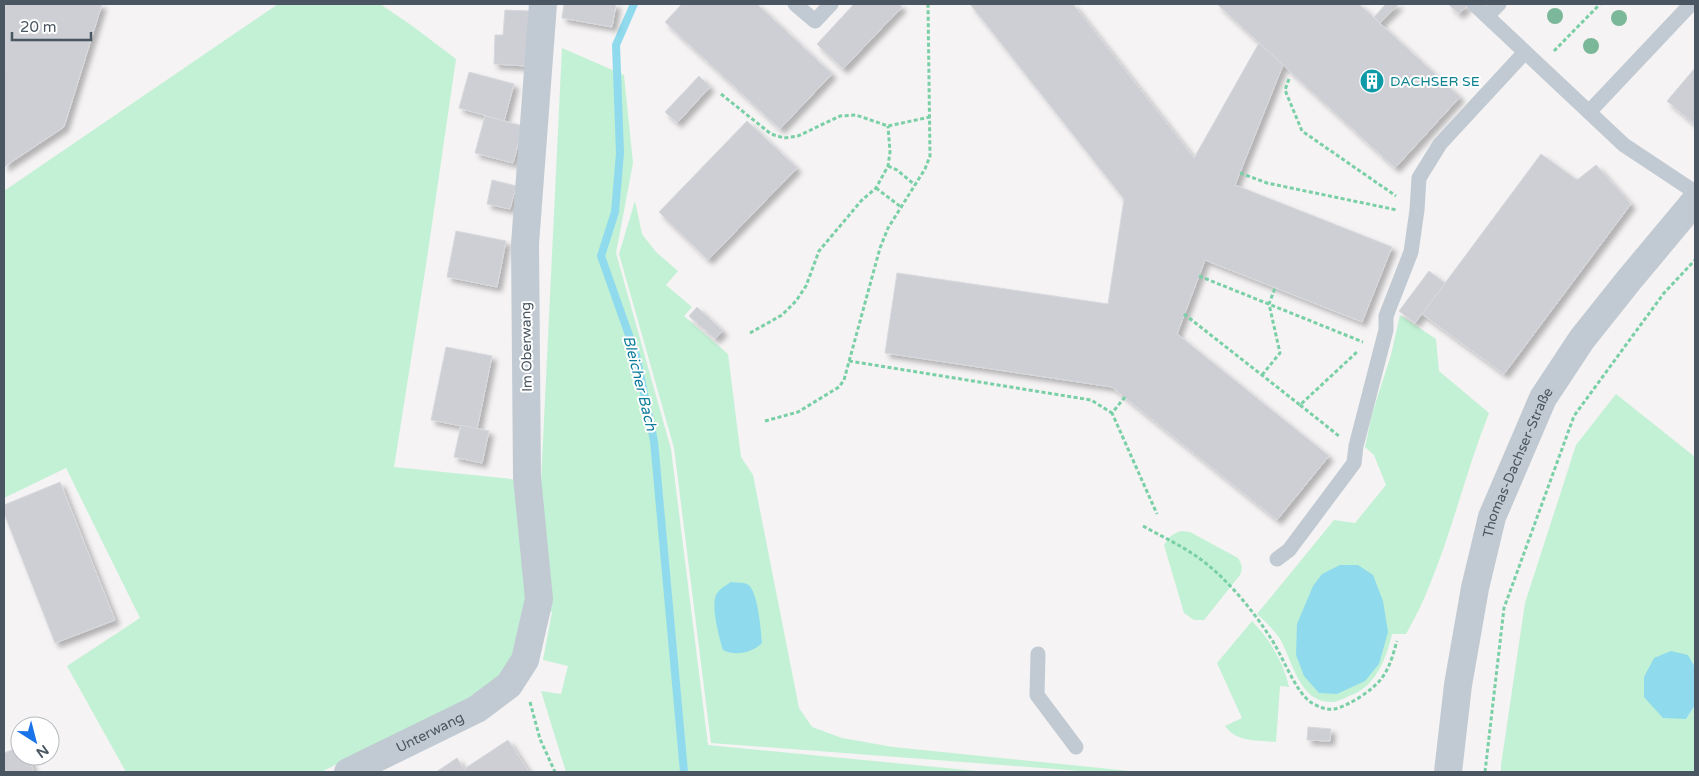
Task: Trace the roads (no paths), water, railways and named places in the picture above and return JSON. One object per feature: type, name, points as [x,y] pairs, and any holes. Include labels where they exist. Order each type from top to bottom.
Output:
[{"type":"street","name":"Im Oberwang","points":[[511,681],[525,660],[539,599],[527,478],[525,244],[543,4]]},
{"type":"street","name":"Thomas-Dachser-Straße","points":[[1448,772],[1458,685],[1474,588],[1492,517],[1543,398],[1582,339],[1695,201]]},
{"type":"street","name":"Unterwang","points":[[348,772],[477,709],[511,681]]},
{"type":"lane","points":[[795,4],[815,21],[831,4]]},
{"type":"lane","points":[[1474,4],[1624,145],[1695,192]]},
{"type":"lane","points":[[1487,16],[1499,4]]},
{"type":"lane","points":[[1589,112],[1691,4]]},
{"type":"lane","points":[[1277,559],[1289,550],[1354,463],[1356,446],[1386,330],[1386,316],[1410,252],[1417,210],[1419,178],[1440,144],[1525,52]]},
{"type":"lane","points":[[1038,654],[1037,695],[1076,747]]},
{"type":"water","points":[[1340,565],[1358,565],[1373,575],[1383,601],[1388,632],[1379,664],[1365,681],[1337,694],[1319,693],[1304,676],[1296,655],[1297,624],[1313,586],[1322,574]]},
{"type":"water","points":[[731,582],[745,583],[751,587],[758,611],[762,643],[754,649],[738,653],[723,650],[714,607],[716,595],[720,589]]},
{"type":"water","points":[[1671,651],[1688,655],[1695,667],[1695,705],[1686,719],[1663,718],[1644,697],[1644,677],[1654,658]]},
{"type":"waterway","name":"Bleicher Bach","points":[[634,4],[616,45],[620,153],[615,212],[601,256],[636,355],[654,441],[684,772]]},
{"type":"place","name":"DACHSER SE","points":[[1372,81]]}]
